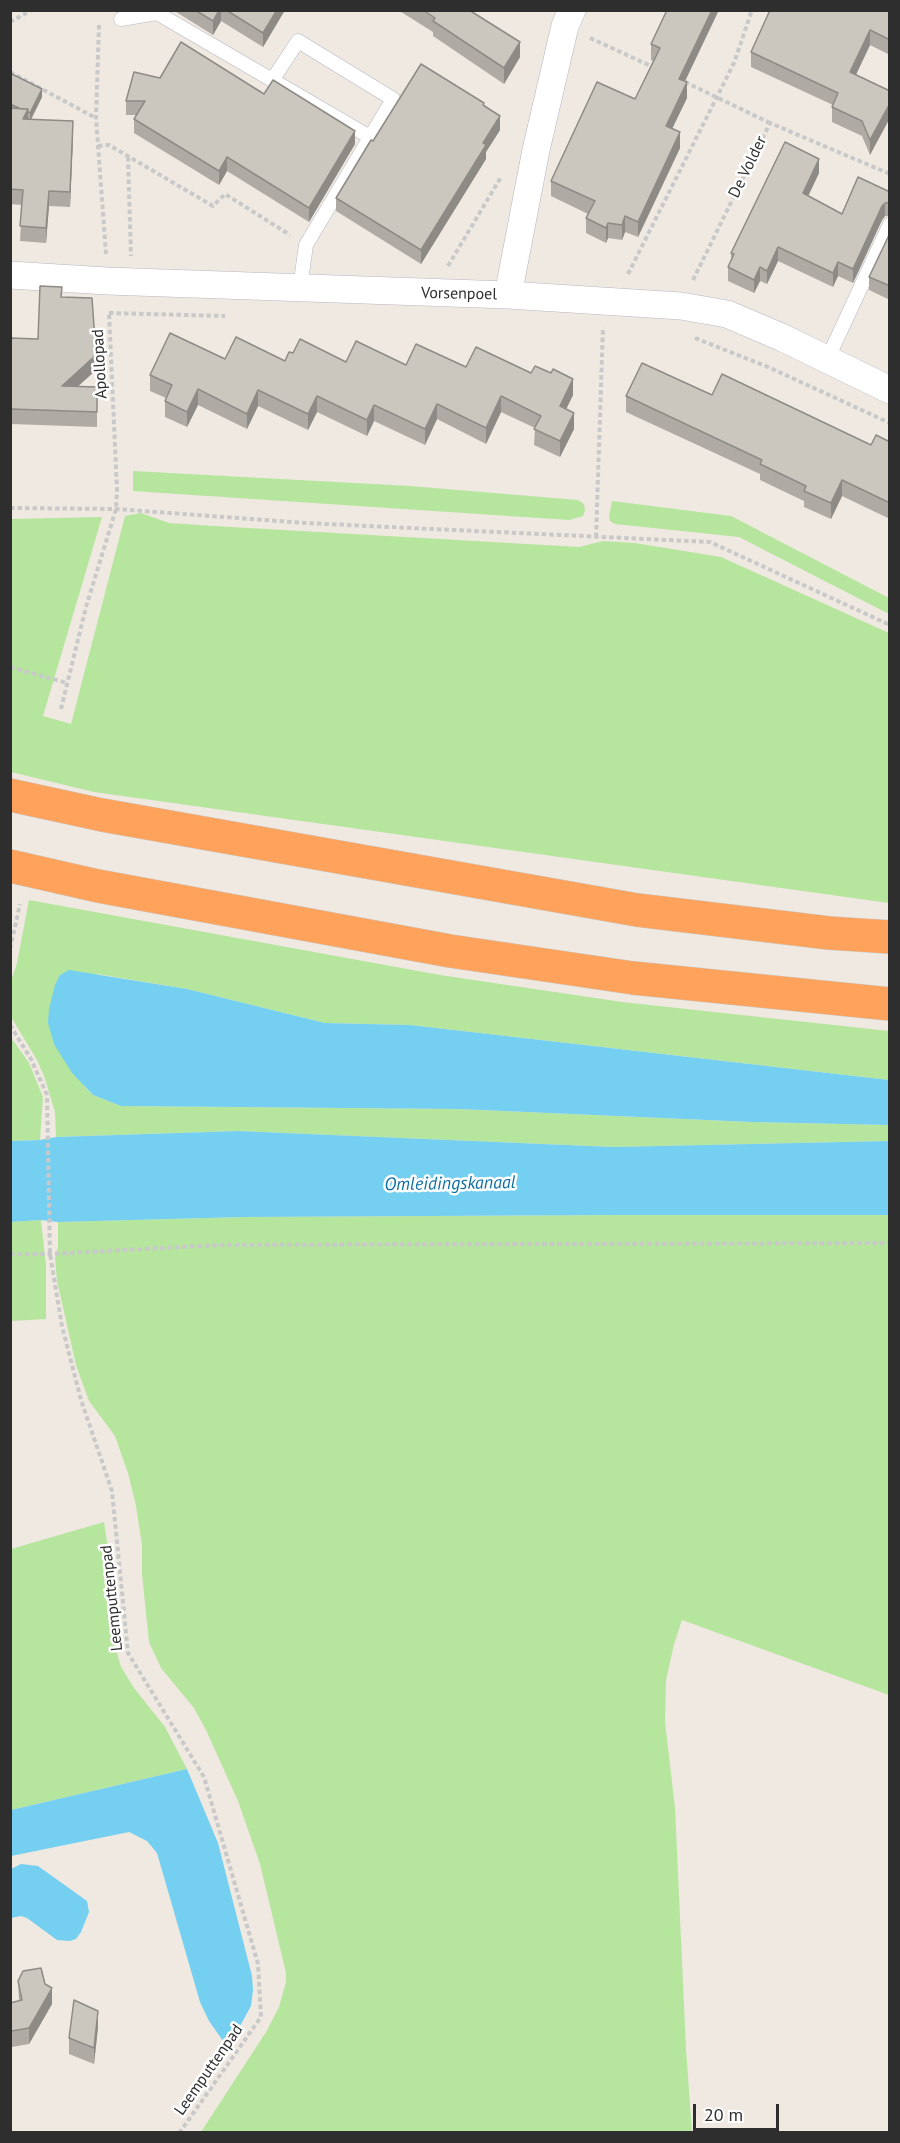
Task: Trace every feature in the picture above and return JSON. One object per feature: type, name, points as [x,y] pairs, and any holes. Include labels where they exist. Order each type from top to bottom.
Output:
[{"type":"highway","points":[[10,795],[102,815],[637,910],[890,938]]},
{"type":"highway","points":[[10,866],[98,886],[450,951],[633,978],[890,1004]]},
{"type":"street","points":[[508,296],[536,150],[568,18]]},
{"type":"street","name":"Vorsenpoel","points":[[10,275],[615,301],[678,318],[727,314],[781,337],[890,390]]},
{"type":"lane","points":[[122,19],[157,13],[370,137]]},
{"type":"lane","points":[[273,79],[298,41],[393,99],[306,244],[300,288]]},
{"type":"lane","points":[[827,360],[890,224]]},
{"type":"path","points":[[10,22],[32,10]]},
{"type":"path","points":[[596,537],[603,323],[611,323],[615,301],[734,63],[752,10]]},
{"type":"path","points":[[568,18],[662,71]]},
{"type":"path","name":"Apollopad","points":[[62,709],[86,607],[116,509],[109,313],[119,281],[98,146],[96,117],[100,20]]},
{"type":"path","points":[[10,72],[96,117]]},
{"type":"path","points":[[683,81],[770,123]]},
{"type":"path","name":"De Volder","points":[[678,318],[770,123],[890,174]]},
{"type":"path","points":[[98,146],[109,145],[213,206],[225,194],[306,244]]},
{"type":"path","points":[[442,294],[448,262],[512,160],[536,150]]},
{"type":"path","points":[[128,157],[119,281],[132,314]]},
{"type":"path","points":[[109,313],[228,316]]},
{"type":"path","points":[[678,318],[768,367],[890,423]]},
{"type":"path","points":[[10,508],[116,509],[305,523],[710,542],[890,625]]},
{"type":"path","points":[[10,667],[68,683]]},
{"type":"path","points":[[10,949],[20,904]]},
{"type":"path","name":"Leemputtenpad","points":[[10,1025],[31,1059],[47,1095],[50,1254],[62,1326],[81,1400],[112,1491],[128,1653],[204,1777],[258,1964],[261,2017],[180,2133]]},
{"type":"path","points":[[10,1254],[220,1245],[890,1243]]},
{"type":"green space","points":[[133,471],[410,486],[578,500],[584,504],[585,510],[583,516],[569,520],[133,491]]},
{"type":"green space","points":[[612,501],[731,516],[889,598],[889,614],[739,537],[615,524],[610,521],[609,517]]},
{"type":"green space","points":[[141,513],[169,523],[214,526],[579,547],[603,541],[635,543],[721,557],[889,633],[889,903],[94,792],[11,772],[11,519],[102,517],[43,716],[71,724],[125,516]]},
{"type":"green space","points":[[29,900],[440,975],[622,1002],[889,1031],[889,1080],[410,1025],[325,1023],[187,989],[97,974],[83,1085],[93,1095],[121,1106],[458,1109],[752,1122],[889,1125],[889,1141],[613,1147],[238,1131],[56,1137],[55,1112],[44,1076],[11,1017],[11,981],[17,963]]},
{"type":"green space","points":[[10,1036],[29,1063],[43,1097],[40,1140],[11,1141]]},
{"type":"green space","points":[[889,1215],[889,1695],[682,1620],[666,1680],[665,1722],[675,1808],[692,2132],[201,2132],[266,2032],[279,2007],[286,1982],[286,1973],[260,1864],[238,1801],[194,1708],[161,1668],[149,1642],[142,1574],[142,1545],[136,1506],[128,1473],[115,1436],[89,1401],[76,1365],[57,1281],[55,1258],[58,1247],[58,1222],[244,1217]]},
{"type":"green space","points":[[41,1220],[46,1266],[46,1319],[11,1321],[11,1222]]},
{"type":"green space","points":[[104,1522],[113,1627],[121,1667],[134,1688],[165,1727],[187,1769],[11,1810],[11,1549]]},
{"type":"water","points":[[69,970],[187,989],[325,1023],[410,1025],[889,1080],[889,1125],[752,1122],[458,1109],[121,1106],[93,1095],[72,1073],[54,1044],[48,1023],[49,1009],[60,975]]},
{"type":"water","name":"Omleidingskanaal","points":[[238,1131],[613,1147],[889,1141],[889,1215],[244,1217],[11,1222],[11,1141],[56,1137]]},
{"type":"water","points":[[187,1769],[218,1843],[252,1976],[251,2006],[228,2048],[209,2021],[200,2002],[157,1853],[147,1841],[129,1832],[11,1856],[11,1810]]},
{"type":"water","points":[[21,1864],[38,1866],[87,1901],[89,1912],[76,1939],[57,1940],[27,1918],[21,1916],[11,1918],[11,1869]]},
{"type":"building","points":[[195,10],[219,10],[213,21]]},
{"type":"building","points":[[226,10],[277,10],[263,33]]},
{"type":"building","points":[[423,10],[469,10],[520,42],[504,68],[433,21],[435,18]]},
{"type":"building","points":[[667,10],[712,10],[679,79],[687,82],[666,126],[680,132],[638,222],[625,216],[622,225],[608,223],[606,228],[586,218],[595,201],[551,181],[597,82],[635,99],[660,48],[651,44]]},
{"type":"building","points":[[770,10],[890,10],[890,40],[870,30],[850,72],[890,91],[890,103],[870,140],[862,121],[832,107],[838,93],[751,52]]},
{"type":"building","points":[[181,42],[264,94],[273,80],[355,131],[309,208],[227,157],[219,171],[134,119],[145,101],[126,101],[134,72],[160,78]]},
{"type":"building","points":[[421,64],[484,103],[483,105],[500,116],[483,143],[486,145],[421,250],[336,198]]},
{"type":"building","points":[[10,73],[42,89],[30,113],[28,109],[21,109],[10,104]]},
{"type":"building","points":[[10,108],[28,109],[23,119],[73,121],[70,192],[49,191],[46,228],[20,226],[23,190],[10,189]]},
{"type":"building","points":[[785,142],[819,159],[803,193],[842,214],[858,177],[890,192],[890,202],[882,206],[853,269],[838,262],[833,273],[778,247],[767,271],[760,267],[754,280],[728,267],[734,254],[731,253]]},
{"type":"building","points":[[890,233],[890,286],[869,277]]},
{"type":"building","points":[[40,286],[62,287],[61,297],[92,298],[96,355],[62,386],[97,387],[97,412],[11,409],[10,423],[10,338],[38,339]]},
{"type":"building","points":[[170,333],[225,359],[236,337],[285,361],[289,352],[293,353],[300,339],[346,362],[356,341],[406,365],[416,344],[466,367],[476,347],[531,373],[535,366],[551,373],[553,369],[573,379],[560,406],[574,413],[560,441],[534,429],[541,416],[501,396],[486,428],[437,404],[425,429],[374,405],[367,420],[317,396],[308,414],[258,390],[247,414],[198,389],[187,412],[165,401],[172,385],[150,375]]},
{"type":"building","points":[[642,363],[712,395],[722,374],[871,445],[876,435],[890,442],[890,503],[842,480],[831,503],[804,491],[806,486],[760,464],[762,460],[626,396]]},
{"type":"building","points":[[41,1968],[45,1984],[52,1988],[29,2028],[12,2031],[10,2029],[10,2003],[22,2000],[18,1981],[23,1971]]},
{"type":"building","points":[[74,2000],[98,2011],[94,2048],[69,2038]]}]
